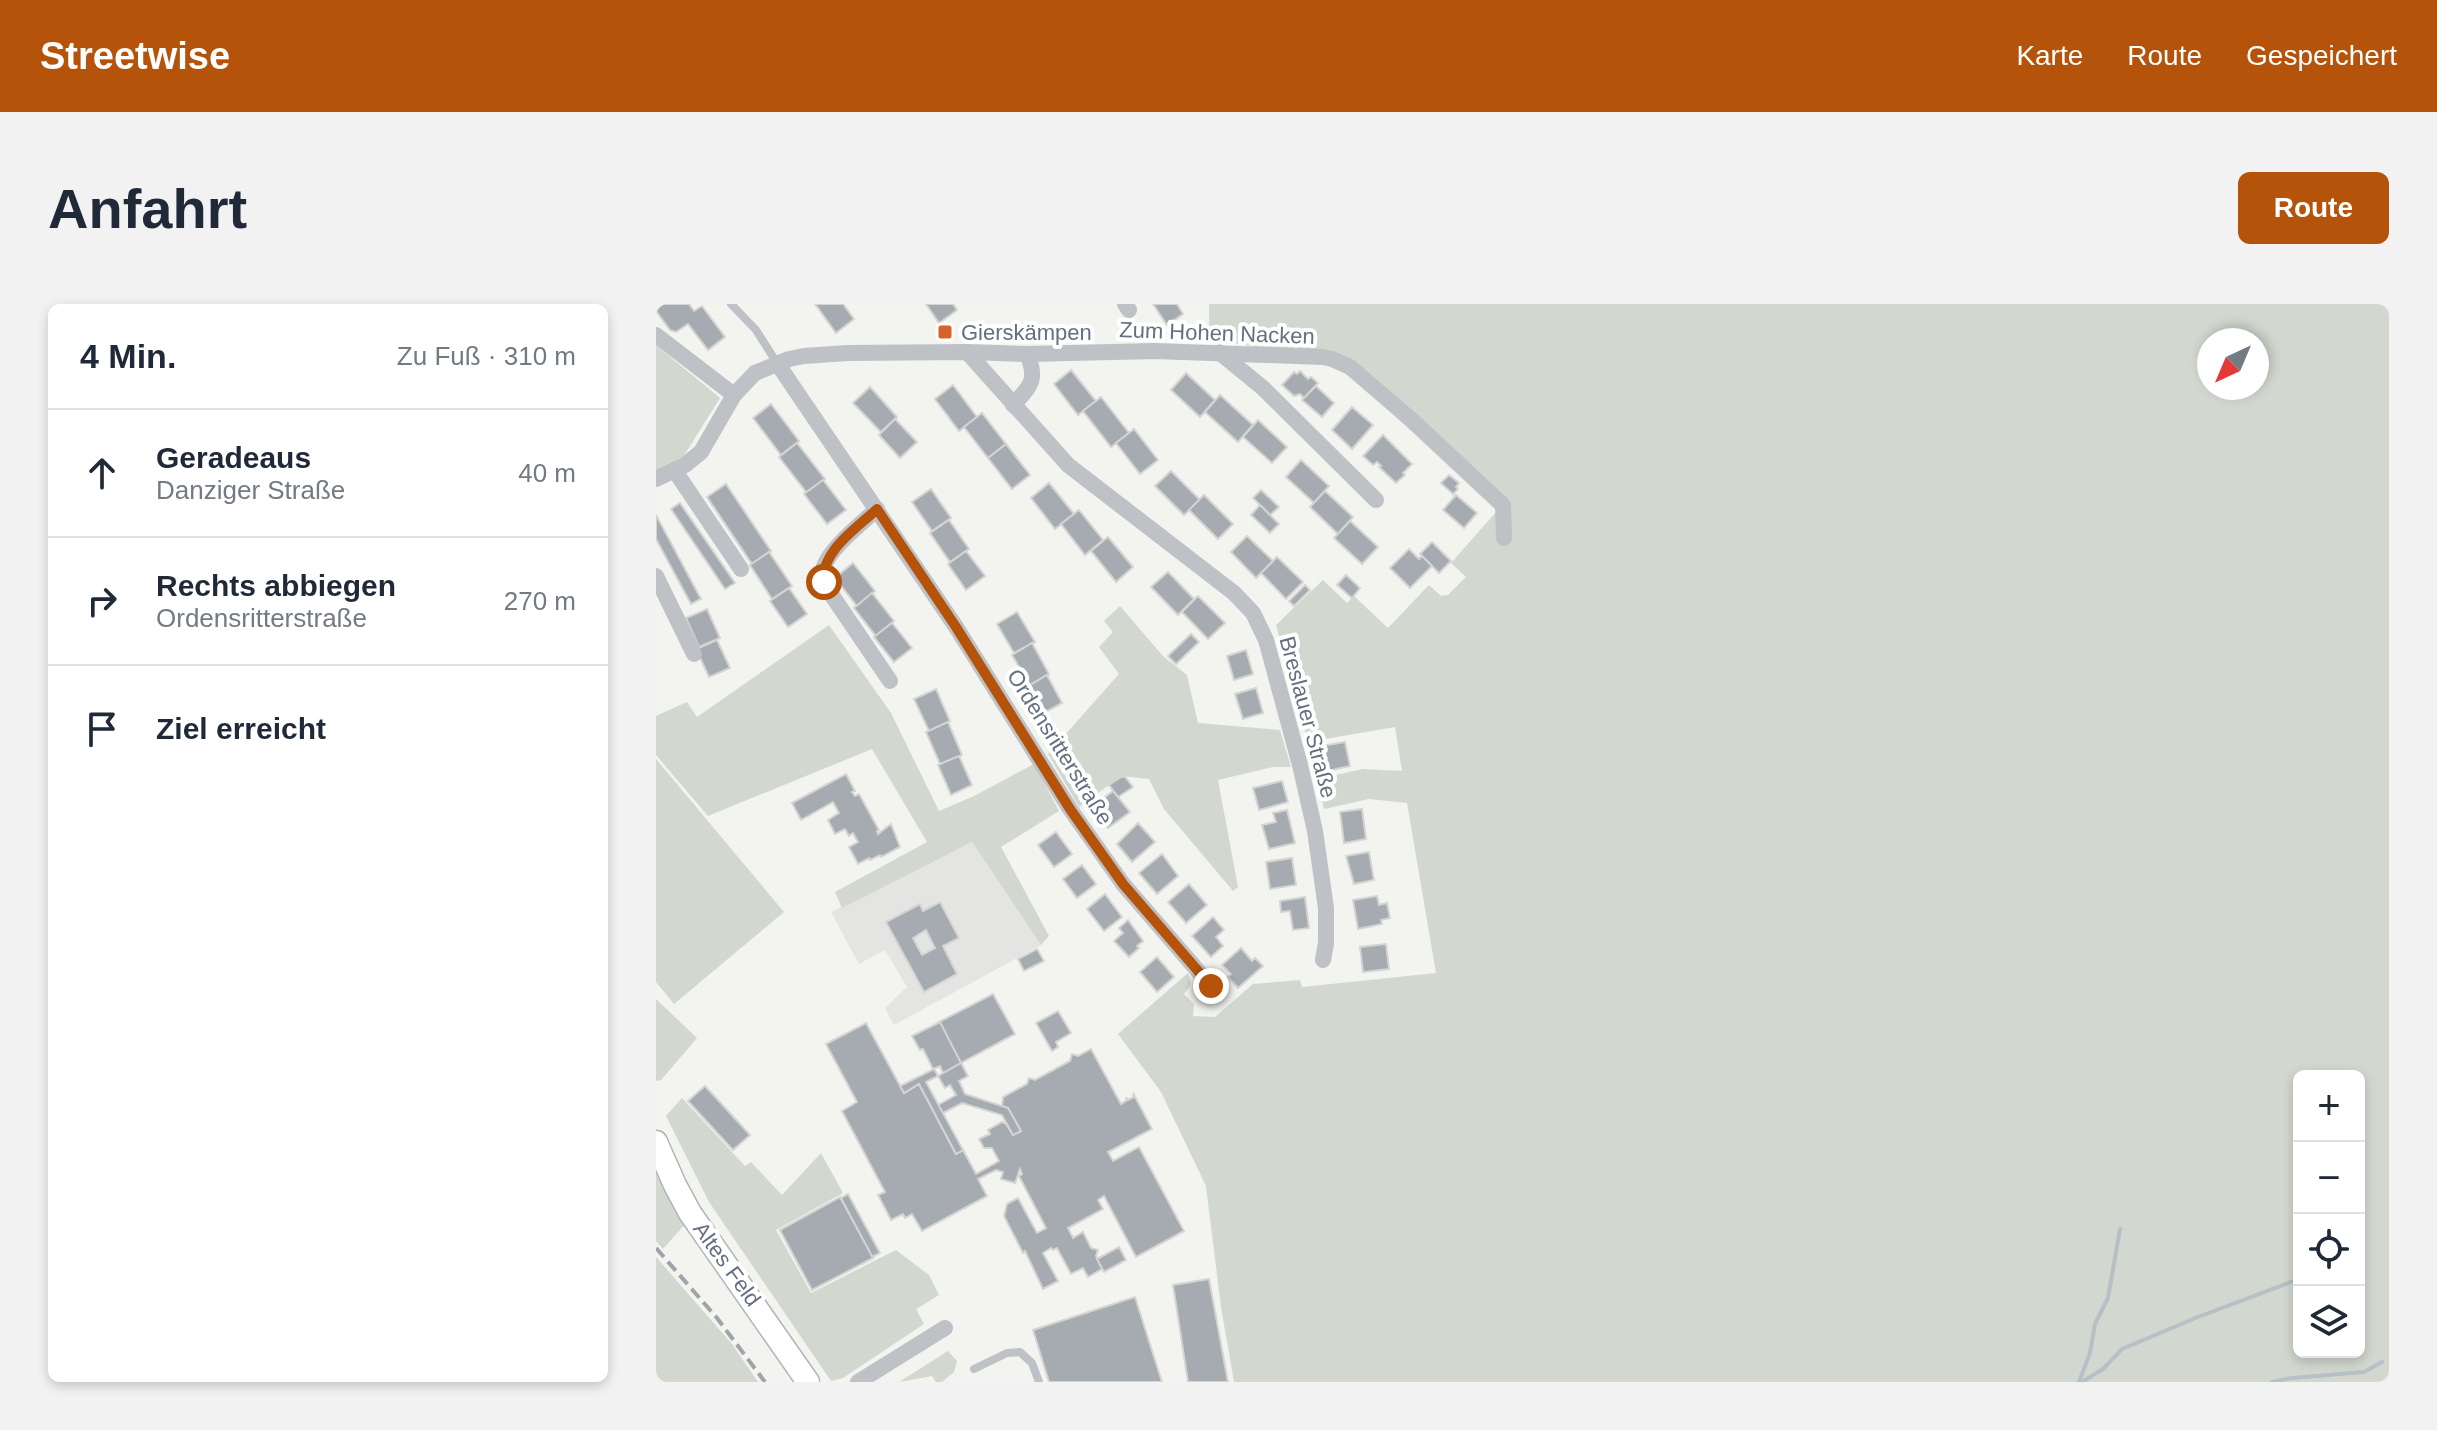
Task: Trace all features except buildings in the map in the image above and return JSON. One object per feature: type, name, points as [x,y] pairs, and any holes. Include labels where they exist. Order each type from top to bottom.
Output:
[{"type":"main road","name":"Altes Feld","points":[[656,1142],[690,1213],[808,1382]]},
{"type":"street","points":[[656,335],[734,395]]},
{"type":"street","name":"Zum Hohen Nacken","points":[[656,479],[694,459],[708,443],[734,395],[755,373],[789,359],[818,355],[1155,351],[1323,357],[1350,367],[1503,505],[1504,538]]},
{"type":"street","name":"Breslauer Straße","points":[[967,352],[1068,465],[1234,593],[1253,613],[1266,640],[1315,831],[1326,908],[1323,960]]},
{"type":"street","points":[[1219,352],[1263,388],[1376,500]]},
{"type":"street","points":[[1013,405],[1032,381],[1033,367],[1027,354]]},
{"type":"street","name":"Ordensritterstraße","points":[[777,363],[994,685],[1070,809],[1123,884],[1211,986]]},
{"type":"street","points":[[675,471],[741,569]]},
{"type":"street","points":[[877,509],[838,546],[823,571],[824,582],[831,594],[890,681]]},
{"type":"street","points":[[656,576],[694,654]]},
{"type":"street","points":[[858,1382],[945,1328]]},
{"type":"lane","points":[[731,304],[756,330],[777,363]]},
{"type":"lane","points":[[974,1369],[1007,1353],[1020,1352],[1032,1363],[1039,1382]]},
{"type":"shaded area","points":[[1209,304],[2389,304],[2389,1382],[1234,1382],[1206,1186],[1161,1092],[1118,1034],[1188,973],[1190,984],[1184,994],[1194,1004],[1193,1016],[1215,1017],[1253,984],[1300,980],[1302,987],[1436,973],[1407,803],[1369,799],[1324,809],[1317,779],[1363,769],[1402,771],[1395,727],[1308,742],[1276,625],[1323,580],[1347,603],[1354,596],[1388,628],[1429,585],[1441,596],[1448,595],[1466,577],[1451,563],[1497,511],[1339,364],[1209,338]]},
{"type":"shaded area","points":[[656,345],[720,398],[680,462],[656,475]]},
{"type":"shaded area","points":[[1120,606],[1163,656],[1187,675],[1198,723],[1280,730],[1291,767],[1273,767],[1218,780],[1238,887],[1233,891],[1164,809],[1149,779],[1121,776],[1079,807],[1048,754],[1119,674],[1099,647],[1113,632],[1104,621]]},
{"type":"shaded area","points":[[829,625],[891,713],[939,811],[1034,764],[1059,811],[1001,847],[1049,936],[1041,945],[972,842],[842,908],[835,892],[927,842],[872,749],[708,816],[656,755],[656,716],[687,702],[697,717]]},
{"type":"shaded area","points":[[656,759],[784,912],[674,1004],[656,982]]},
{"type":"shaded area","points":[[972,842],[1041,945],[894,1025],[885,1008],[907,987],[885,950],[859,964],[831,912]]},
{"type":"shaded area","points":[[656,999],[697,1038],[661,1080],[656,1081]]},
{"type":"shaded area","points":[[682,1098],[745,1166],[751,1162],[782,1195],[821,1153],[843,1193],[776,1230],[811,1293],[896,1250],[929,1275],[939,1295],[916,1309],[924,1324],[843,1378],[831,1381],[709,1202],[666,1116]]},
{"type":"shaded area","points":[[656,1170],[685,1224],[663,1249],[656,1241]]},
{"type":"shaded area","points":[[656,1257],[732,1344],[758,1382],[656,1382]]},
{"type":"shaded area","points":[[948,1351],[957,1361],[954,1372],[942,1382],[936,1382],[932,1376],[899,1382]]},
{"type":"waterway","points":[[2079,1382],[2090,1353],[2095,1324],[2108,1298],[2120,1229]]},
{"type":"waterway","points":[[2082,1382],[2103,1369],[2122,1349],[2293,1281]]},
{"type":"waterway","points":[[2272,1382],[2364,1372],[2382,1362]]},
{"type":"railway","points":[[656,1248],[717,1318],[765,1382]]},
{"type":"place","name":"Gierskämpen","points":[[945,332]]},
{"type":"route","points":[[824,582],[823,571],[829,557],[877,509],[1002,697],[1070,809],[1123,884],[1211,986]]}]
